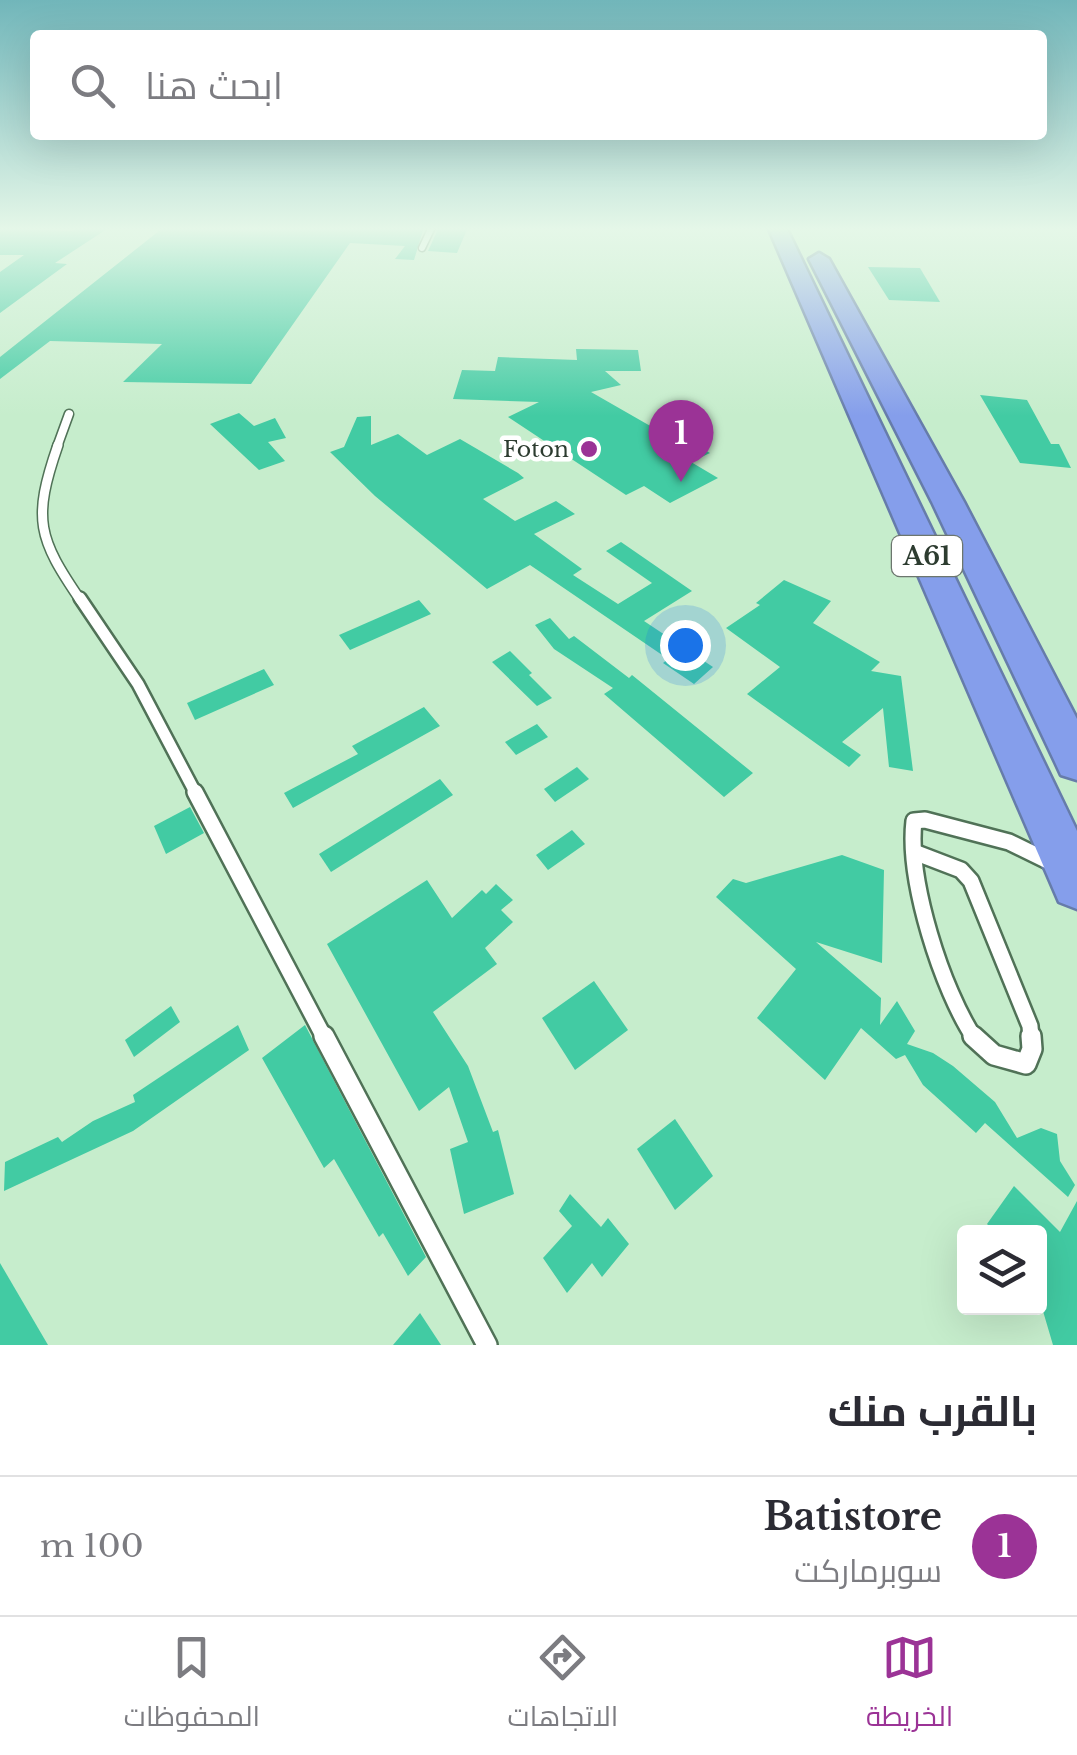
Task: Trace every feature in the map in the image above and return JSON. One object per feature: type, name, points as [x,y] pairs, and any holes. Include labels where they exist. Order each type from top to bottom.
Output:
[{"type":"highway","name":"A61","points":[[805,290],[1074,879]]},
{"type":"highway","name":"A61","points":[[836,290],[948,502],[1077,762]]},
{"type":"highway","points":[[838,290],[838,294]]},
{"type":"lane","points":[[69,414],[51,465],[42,524],[49,553],[138,684],[487,1345]]},
{"type":"lane","points":[[914,852],[961,870],[971,880],[1030,1026],[1032,1049],[1026,1064],[1006,1062],[976,1042],[958,1010],[932,936],[914,852],[910,828],[914,821],[924,820],[1009,842],[1074,879]]},
{"type":"building","points":[[0,290],[32,290],[0,313]]},
{"type":"building","points":[[85,290],[317,290],[251,384],[123,382],[162,344],[50,341],[0,379],[0,357]]},
{"type":"building","points":[[882,290],[933,290],[940,302],[889,300]]},
{"type":"building","points":[[576,349],[638,350],[641,371],[605,371],[621,385],[591,392],[673,439],[680,436],[710,453],[691,462],[718,478],[670,503],[644,486],[626,495],[508,417],[539,402],[453,399],[462,370],[495,371],[498,357],[577,360]]},
{"type":"building","points":[[980,395],[1027,400],[1051,444],[1059,444],[1071,468],[1020,463]]},
{"type":"building","points":[[239,413],[254,426],[275,418],[286,438],[268,442],[285,461],[259,470],[210,424]]},
{"type":"building","points":[[371,416],[371,445],[398,434],[427,455],[460,439],[518,473],[524,478],[483,499],[515,521],[556,501],[575,514],[534,534],[582,569],[573,575],[618,604],[652,583],[606,551],[621,542],[692,591],[644,621],[713,667],[694,684],[663,663],[668,659],[530,565],[487,589],[375,496],[330,452],[344,447],[357,417]]},
{"type":"building","points":[[784,580],[831,601],[813,623],[880,662],[871,671],[901,676],[913,771],[889,767],[883,708],[842,742],[861,755],[849,767],[747,694],[780,667],[726,628],[760,605],[756,603]]},
{"type":"building","points":[[419,600],[431,614],[350,650],[339,635]]},
{"type":"building","points":[[550,618],[569,639],[574,636],[629,678],[632,675],[753,773],[724,797],[604,694],[613,688],[554,649],[535,625]]},
{"type":"building","points":[[510,651],[552,698],[537,706],[492,662]]},
{"type":"building","points":[[264,669],[274,685],[195,720],[187,703]]},
{"type":"building","points":[[424,707],[440,726],[293,808],[284,793],[358,754],[352,746]]},
{"type":"building","points":[[537,724],[548,737],[516,755],[505,742]]},
{"type":"building","points":[[577,767],[589,779],[555,802],[544,789]]},
{"type":"building","points":[[440,779],[453,795],[331,872],[319,854]]},
{"type":"building","points":[[190,807],[204,833],[166,854],[154,826]]},
{"type":"building","points":[[572,830],[585,844],[548,870],[536,855]]},
{"type":"building","points":[[842,855],[884,870],[882,963],[816,942],[881,998],[880,1025],[897,1001],[915,1031],[907,1044],[933,1053],[953,1066],[995,1102],[1017,1138],[1041,1128],[1057,1134],[1060,1161],[1075,1185],[1068,1197],[985,1123],[976,1133],[923,1085],[905,1055],[896,1059],[861,1028],[825,1080],[757,1018],[796,969],[716,897],[733,879],[746,883]]},
{"type":"building","points":[[427,880],[452,918],[482,890],[486,894],[496,884],[513,900],[501,910],[513,922],[485,948],[497,964],[433,1012],[468,1066],[493,1132],[498,1130],[514,1194],[464,1214],[450,1149],[468,1142],[449,1087],[419,1111],[327,944]]},
{"type":"building","points":[[594,981],[628,1030],[575,1070],[542,1018]]},
{"type":"building","points":[[171,1006],[180,1022],[134,1057],[125,1040]]},
{"type":"building","points":[[238,1025],[249,1050],[133,1131],[4,1191],[5,1162],[58,1137],[62,1142],[93,1121],[135,1102],[133,1095]]},
{"type":"building","points":[[305,1025],[426,1257],[408,1276],[383,1233],[379,1237],[334,1159],[324,1168],[262,1058]]},
{"type":"building","points":[[675,1119],[713,1176],[675,1210],[637,1149]]},
{"type":"building","points":[[1014,1186],[1060,1232],[1077,1201],[1077,1345],[1053,1345],[1044,1315],[1047,1225],[987,1224]]},
{"type":"building","points":[[570,1194],[601,1227],[608,1218],[629,1244],[602,1277],[592,1263],[567,1293],[543,1258],[572,1226],[559,1211]]},
{"type":"building","points":[[0,1263],[48,1345],[0,1345]]},
{"type":"building","points":[[420,1313],[441,1345],[393,1345]]},
{"type":"place","name":"Foton","points":[[589,449]]},
{"type":"place","name":"Batistore","points":[[681,482]]}]
